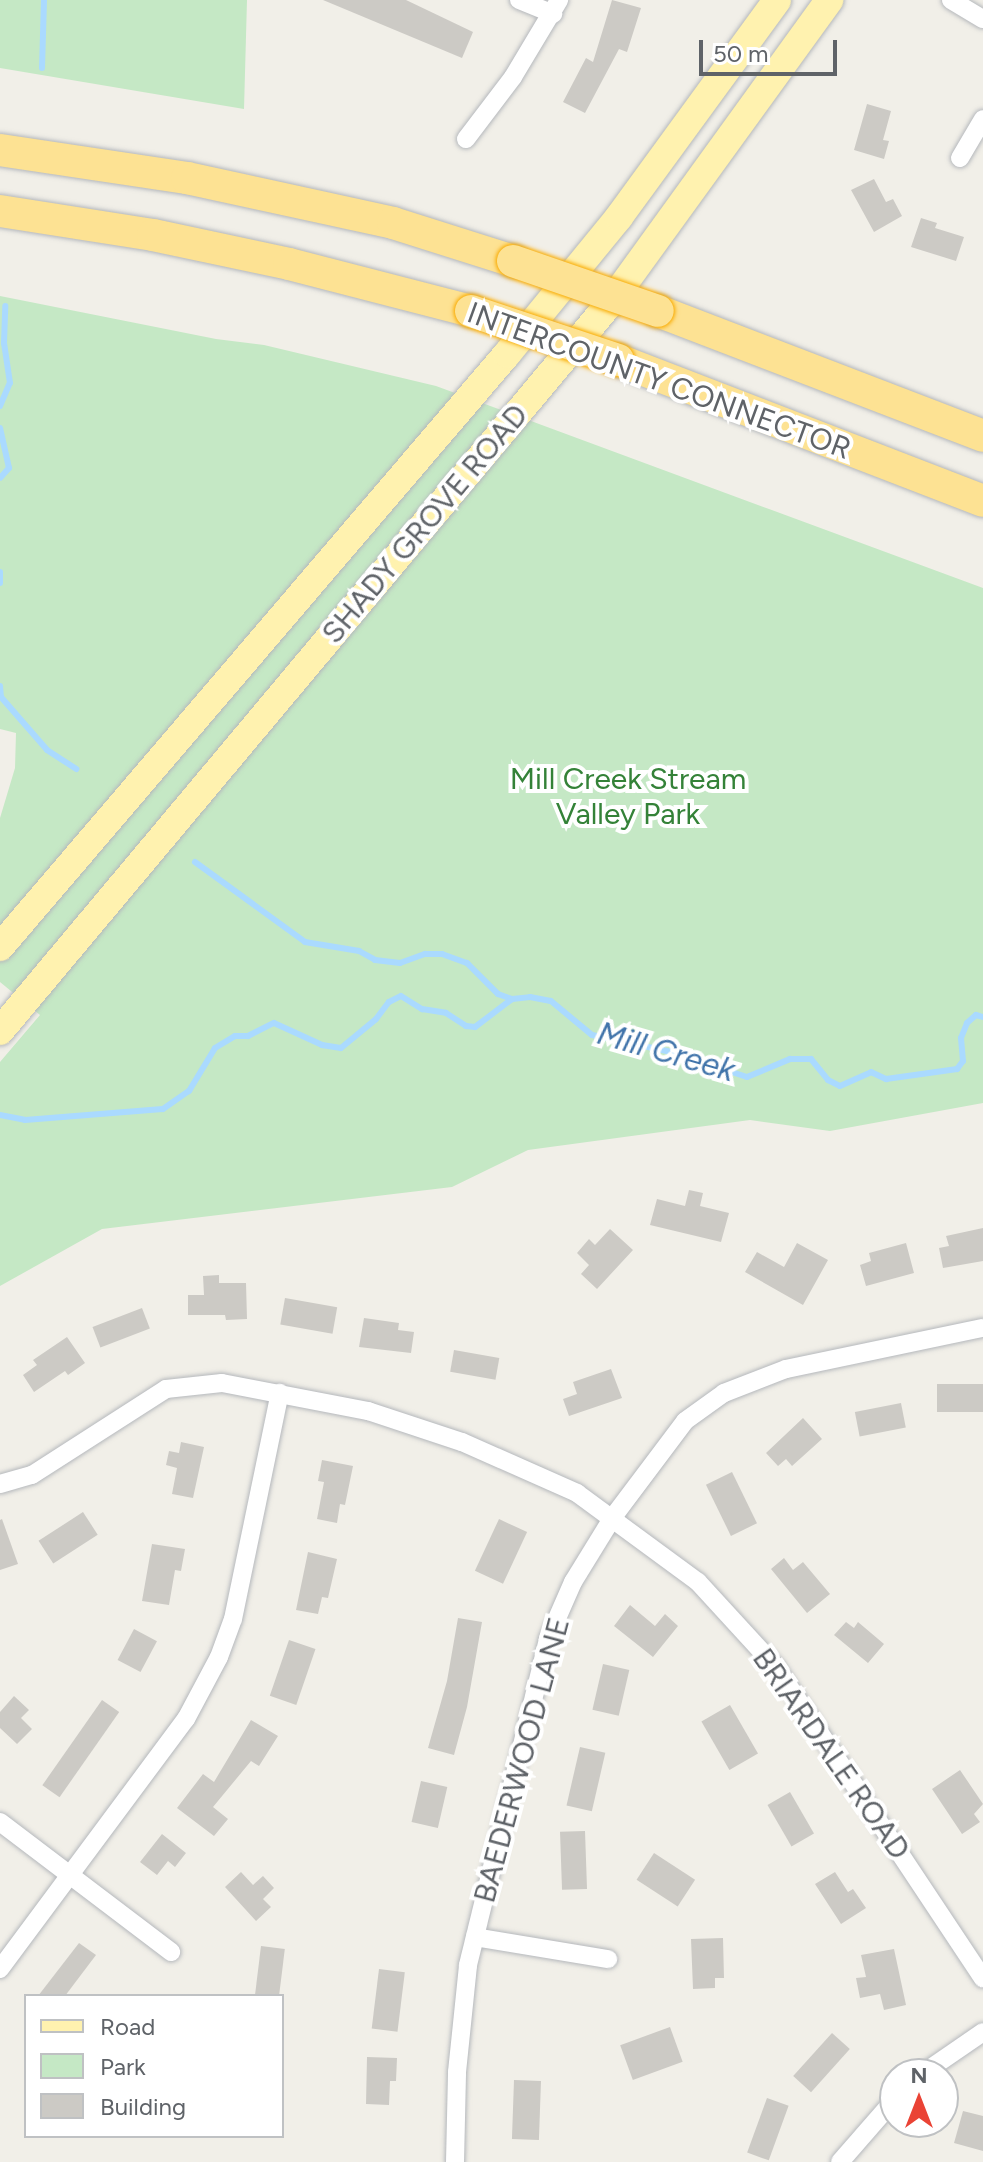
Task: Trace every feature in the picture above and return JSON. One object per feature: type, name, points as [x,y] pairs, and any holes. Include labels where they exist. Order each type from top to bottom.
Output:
[{"type":"highway","name":"INTERCOUNTY CONNECTOR","points":[[0,150],[187,178],[393,223],[658,311],[983,436]]},
{"type":"highway","name":"INTERCOUNTY CONNECTOR","points":[[0,211],[153,235],[289,264],[471,311],[618,360],[983,501]]},
{"type":"main road","name":"SHADY GROVE ROAD","points":[[0,947],[619,217],[777,0]]},
{"type":"main road","name":"SHADY GROVE ROAD","points":[[0,1031],[610,303],[829,0]]},
{"type":"street","points":[[466,139],[513,77],[556,7],[519,0]]},
{"type":"street","points":[[951,0],[983,19]]},
{"type":"street","points":[[960,158],[983,119]]},
{"type":"street","name":"BAEDERWOOD LANE","points":[[455,2162],[457,2072],[468,1965],[548,1639],[573,1582],[613,1517],[685,1421],[724,1393],[786,1369],[983,1328]]},
{"type":"street","name":"BRIARDALE ROAD","points":[[0,1484],[32,1475],[166,1389],[222,1383],[368,1411],[462,1442],[577,1493],[698,1582],[776,1667],[983,1978]]},
{"type":"street","points":[[0,1969],[186,1719],[219,1657],[233,1619],[280,1393]]},
{"type":"street","points":[[0,1822],[171,1952]]},
{"type":"street","points":[[475,1937],[608,1959]]},
{"type":"street","points":[[945,2058],[983,2032]]},
{"type":"street","points":[[840,2162],[879,2117]]},
{"type":"green space","points":[[0,0],[247,0],[244,109],[0,68]]},
{"type":"green space","name":"Mill Creek Stream Valley Park","points":[[0,296],[216,339],[264,345],[436,386],[983,588],[983,1103],[830,1131],[750,1120],[528,1150],[452,1187],[102,1229],[0,1286],[0,1062],[40,1015],[0,982],[0,818],[15,768],[16,733],[0,729]]},
{"type":"building","points":[[323,0],[406,0],[473,32],[462,58]]},
{"type":"building","points":[[612,0],[641,8],[627,52],[619,49],[585,113],[563,102],[586,58],[593,62]]},
{"type":"building","points":[[867,104],[891,111],[883,140],[889,141],[884,159],[854,150]]},
{"type":"building","points":[[874,179],[886,202],[893,199],[902,216],[874,232],[851,190]]},
{"type":"building","points":[[921,218],[937,223],[935,228],[964,237],[956,261],[911,247]]},
{"type":"building","points":[[689,1190],[703,1193],[700,1206],[729,1213],[721,1242],[650,1225],[657,1199],[685,1206]]},
{"type":"building","points":[[983,1228],[983,1261],[943,1268],[939,1248],[949,1246],[946,1236]]},
{"type":"building","points":[[610,1229],[633,1250],[597,1289],[581,1274],[589,1265],[577,1253],[589,1239],[595,1245]]},
{"type":"building","points":[[797,1243],[828,1260],[803,1305],[745,1272],[757,1252],[784,1267]]},
{"type":"building","points":[[906,1243],[914,1273],[866,1286],[860,1265],[871,1261],[869,1253]]},
{"type":"building","points":[[219,1275],[219,1283],[246,1283],[247,1319],[226,1320],[225,1315],[188,1315],[188,1295],[204,1295],[203,1276]]},
{"type":"building","points":[[285,1298],[337,1307],[333,1334],[280,1325]]},
{"type":"building","points":[[142,1308],[150,1329],[100,1348],[93,1327]]},
{"type":"building","points":[[364,1318],[399,1323],[398,1330],[414,1332],[411,1353],[359,1347]]},
{"type":"building","points":[[67,1337],[85,1363],[68,1375],[65,1371],[34,1392],[23,1375],[37,1365],[33,1360]]},
{"type":"building","points":[[454,1350],[499,1358],[495,1380],[450,1372]]},
{"type":"building","points":[[611,1369],[622,1398],[569,1416],[563,1399],[577,1394],[573,1382]]},
{"type":"building","points":[[937,1384],[983,1384],[983,1412],[937,1412]]},
{"type":"building","points":[[901,1403],[906,1428],[860,1437],[855,1412]]},
{"type":"building","points":[[803,1418],[822,1439],[792,1466],[786,1459],[778,1466],[766,1453]]},
{"type":"building","points":[[181,1442],[204,1447],[193,1498],[172,1494],[177,1468],[166,1465],[169,1451],[179,1453]]},
{"type":"building","points":[[322,1460],[353,1466],[345,1505],[340,1504],[337,1523],[317,1519],[324,1482],[318,1481]]},
{"type":"building","points":[[732,1472],[757,1523],[731,1536],[706,1485]]},
{"type":"building","points":[[83,1512],[98,1535],[53,1564],[39,1541]]},
{"type":"building","points":[[499,1519],[527,1532],[503,1584],[475,1571]]},
{"type":"building","points":[[0,1520],[18,1564],[0,1570]]},
{"type":"building","points":[[152,1544],[185,1549],[181,1571],[175,1570],[169,1605],[142,1601]]},
{"type":"building","points":[[308,1552],[337,1559],[328,1598],[322,1597],[318,1614],[296,1610]]},
{"type":"building","points":[[784,1558],[793,1570],[803,1562],[830,1594],[807,1613],[771,1569]]},
{"type":"building","points":[[630,1605],[655,1626],[665,1614],[678,1626],[653,1657],[614,1626]]},
{"type":"building","points":[[458,1618],[482,1622],[467,1707],[454,1755],[428,1748],[447,1681]]},
{"type":"building","points":[[846,1622],[854,1628],[858,1622],[884,1644],[868,1663],[834,1635]]},
{"type":"building","points":[[134,1629],[157,1641],[141,1672],[118,1660]]},
{"type":"building","points":[[289,1640],[315,1649],[296,1705],[270,1696]]},
{"type":"building","points":[[603,1664],[629,1670],[619,1716],[592,1710]]},
{"type":"building","points":[[14,1696],[29,1710],[21,1718],[32,1729],[17,1744],[0,1728],[0,1712]]},
{"type":"building","points":[[102,1700],[119,1712],[60,1797],[42,1785]]},
{"type":"building","points":[[730,1705],[758,1753],[729,1770],[701,1721]]},
{"type":"building","points":[[251,1720],[278,1736],[259,1766],[251,1761],[213,1807],[228,1819],[214,1836],[177,1808],[203,1774],[214,1782]]},
{"type":"building","points":[[580,1747],[605,1753],[592,1811],[567,1805]]},
{"type":"building","points":[[960,1770],[983,1804],[974,1814],[980,1822],[962,1834],[932,1789]]},
{"type":"building","points":[[421,1781],[447,1787],[438,1828],[412,1822]]},
{"type":"building","points":[[790,1792],[814,1834],[791,1847],[767,1805]]},
{"type":"building","points":[[585,1831],[587,1889],[562,1890],[560,1832]]},
{"type":"building","points":[[162,1834],[186,1853],[175,1867],[168,1861],[157,1875],[140,1862]]},
{"type":"building","points":[[654,1853],[695,1880],[678,1907],[637,1880]]},
{"type":"building","points":[[241,1872],[253,1885],[263,1876],[274,1888],[263,1899],[271,1907],[256,1921],[225,1887]]},
{"type":"building","points":[[835,1872],[848,1892],[853,1889],[866,1908],[841,1924],[815,1884]]},
{"type":"building","points":[[723,1938],[724,1978],[715,1978],[715,1988],[693,1989],[691,1939]]},
{"type":"building","points":[[79,1943],[96,1955],[67,1994],[40,1994]]},
{"type":"building","points":[[261,1946],[285,1949],[279,1994],[255,1994]]},
{"type":"building","points":[[894,1949],[906,2005],[884,2010],[880,1994],[860,1998],[856,1978],[866,1977],[861,1955]]},
{"type":"building","points":[[379,1969],[405,1972],[397,2032],[372,2029]]},
{"type":"building","points":[[670,2027],[683,2062],[633,2080],[620,2045]]},
{"type":"building","points":[[832,2033],[850,2049],[811,2092],[793,2076]]},
{"type":"building","points":[[367,2057],[397,2058],[396,2081],[390,2081],[389,2105],[366,2104]]},
{"type":"building","points":[[514,2080],[541,2081],[539,2140],[512,2139]]},
{"type":"building","points":[[767,2098],[789,2106],[769,2160],[747,2153]]},
{"type":"building","points":[[963,2111],[983,2116],[983,2151],[954,2143],[955,2138],[959,2138]]},
{"type":"waterway","name":"Mill Creek","points":[[42,68],[44,0]]},
{"type":"waterway","name":"Mill Creek","points":[[0,406],[10,383],[4,343],[5,306]]},
{"type":"waterway","name":"Mill Creek","points":[[0,428],[9,468],[0,478]]},
{"type":"waterway","name":"Mill Creek","points":[[0,572],[0,583]]},
{"type":"waterway","name":"Mill Creek","points":[[0,686],[1,697],[47,750],[76,769]]},
{"type":"waterway","name":"Mill Creek","points":[[195,862],[305,942],[359,951],[375,960],[400,963],[425,954],[442,954],[467,963],[498,994],[512,999],[530,997],[551,1001],[592,1035],[671,1052],[747,1077],[790,1059],[811,1059],[828,1080],[840,1086],[871,1072],[886,1079],[957,1069],[963,1061],[961,1038],[967,1023],[976,1015],[983,1017]]},
{"type":"waterway","points":[[0,1115],[25,1120],[163,1109],[189,1091],[215,1048],[235,1036],[248,1036],[274,1023],[322,1045],[341,1048],[376,1019],[389,1002],[401,996],[422,1009],[446,1013],[466,1026],[475,1027],[512,999]]}]
